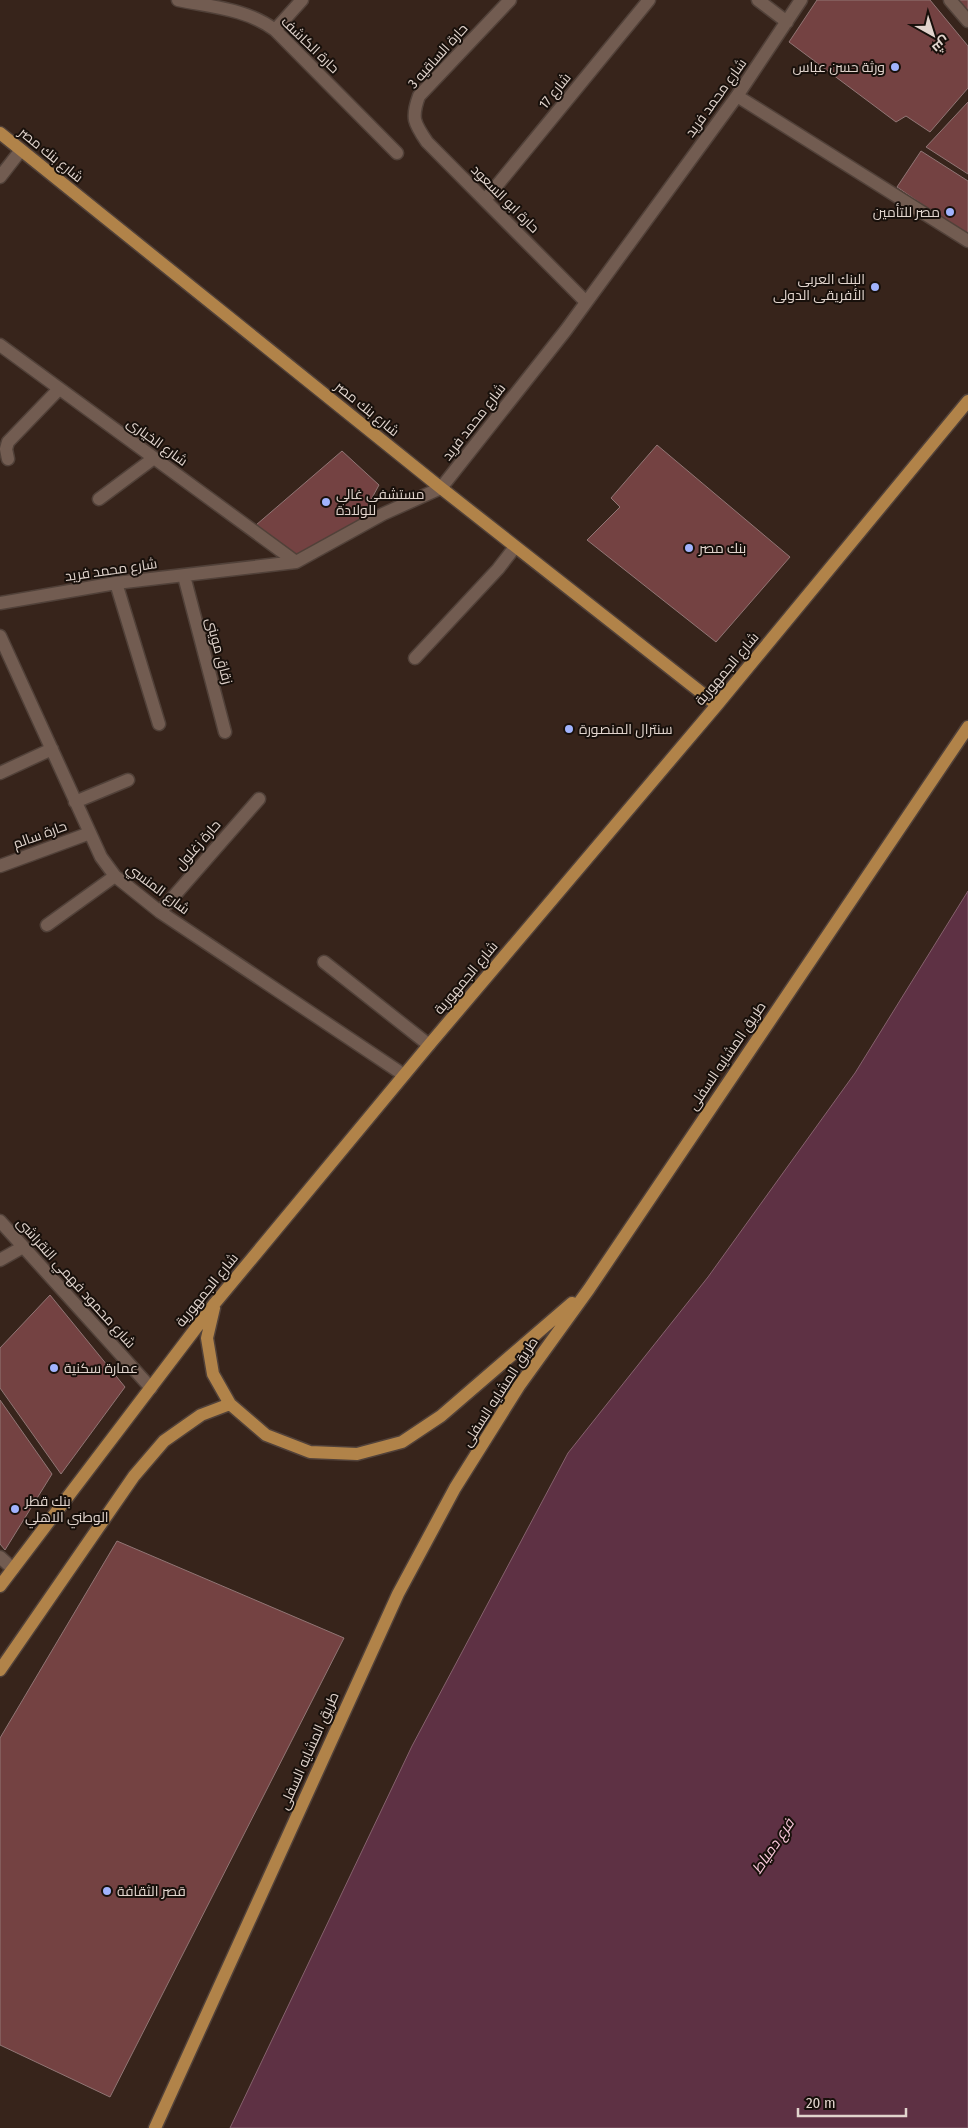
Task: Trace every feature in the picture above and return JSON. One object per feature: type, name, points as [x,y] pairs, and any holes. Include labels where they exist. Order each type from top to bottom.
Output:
[{"type":"main road","name":"شارع بنك مصر","points":[[0,133],[441,488],[717,705]]},
{"type":"main road","name":"شارع الجمهورية","points":[[0,1586],[215,1303],[429,1045],[717,705],[968,401]]},
{"type":"main road","name":"طريق المشايه السفلى","points":[[155,2128],[398,1594],[455,1488],[519,1386],[589,1289],[968,727]]},
{"type":"main road","points":[[215,1303],[207,1338],[212,1374],[230,1404],[266,1435],[310,1452],[357,1454],[402,1442],[441,1416],[589,1289]]},
{"type":"main road","points":[[0,1670],[134,1476],[164,1441],[201,1415],[230,1404]]},
{"type":"street","name":"حارة الكاشف","points":[[178,0],[240,11],[262,20],[275,30],[398,153]]},
{"type":"street","points":[[275,30],[302,0]]},
{"type":"street","name":"حارة الساقيه 3","points":[[414,113],[419,96],[510,0]]},
{"type":"street","name":"شارع 17","points":[[485,200],[649,0]]},
{"type":"street","points":[[758,0],[787,22]]},
{"type":"street","name":"شارع محمد فريد","points":[[0,602],[116,583],[296,562],[383,514],[441,488],[566,330],[585,301],[738,96],[802,0]]},
{"type":"street","points":[[950,0],[968,21]]},
{"type":"street","points":[[738,96],[968,240]]},
{"type":"street","name":"حارة ابو السعود","points":[[414,113],[418,129],[427,142],[585,301]]},
{"type":"street","points":[[0,177],[21,150]]},
{"type":"street","name":"شارع الخيارى","points":[[0,346],[296,562]]},
{"type":"street","points":[[8,459],[6,449],[8,442],[59,389]]},
{"type":"street","points":[[99,499],[154,458]]},
{"type":"street","points":[[415,658],[498,569],[515,546]]},
{"type":"street","name":"زقاق موينى","points":[[184,576],[224,732]]},
{"type":"street","points":[[116,583],[159,724]]},
{"type":"street","name":"شارع المنسي","points":[[0,636],[75,802],[101,856],[115,876],[160,912],[404,1075]]},
{"type":"street","points":[[0,773],[52,749]]},
{"type":"street","points":[[75,802],[128,780]]},
{"type":"street","name":"حارة زغلول","points":[[160,912],[259,799]]},
{"type":"street","name":"حارة سالم","points":[[0,866],[90,833]]},
{"type":"street","points":[[47,925],[115,876]]},
{"type":"street","points":[[324,962],[429,1045]]},
{"type":"street","name":"شارع محمود فهمي النقراشى","points":[[0,1221],[151,1388]]},
{"type":"street","points":[[0,1260],[23,1247]]},
{"type":"street","points":[[0,1557],[13,1569]]},
{"type":"water","name":"فرع دمياط","points":[[968,891],[968,2128],[230,2128],[412,1746],[568,1453],[708,1277],[855,1073]]},
{"type":"building","name":"ورثة حسن عباس","points":[[817,0],[930,0],[968,46],[968,88],[930,132],[906,116],[896,122],[789,42]]},
{"type":"building","points":[[956,0],[968,0],[968,13]]},
{"type":"building","points":[[968,102],[968,174],[926,147]]},
{"type":"building","name":"مصر للتأمين","points":[[921,151],[968,181],[968,236],[897,187]]},
{"type":"building","name":"بنك مصر","points":[[657,445],[790,557],[716,642],[587,540],[620,507],[611,498]]},
{"type":"building","name":"مستشفى غالي للولادة","points":[[342,451],[379,485],[360,520],[297,557],[256,525]]},
{"type":"building","name":"عمارة سكنية","points":[[50,1295],[125,1387],[61,1474],[0,1388],[0,1348]]},
{"type":"building","name":"بنك قطر الوطني الاهلي","points":[[0,1400],[52,1474],[5,1550],[0,1544]]},
{"type":"building","name":"قصر الثقافة","points":[[117,1541],[344,1638],[110,2097],[0,2045],[0,1738]]},
{"type":"place","name":"ورثة حسن عباس","points":[[895,67]]},
{"type":"place","name":"مصر للتأمين","points":[[950,212]]},
{"type":"place","name":"البنك العربى الأفريقى الدولى","points":[[875,287]]},
{"type":"place","name":"مستشفى غالي للولادة","points":[[326,502]]},
{"type":"place","name":"بنك مصر","points":[[689,548]]},
{"type":"place","name":"سنترال المنصورة","points":[[569,729]]},
{"type":"place","name":"عمارة سكنية","points":[[54,1368]]},
{"type":"place","name":"بنك قطر الوطني الاهلي","points":[[15,1509]]},
{"type":"place","name":"قصر الثقافة","points":[[107,1891]]}]
